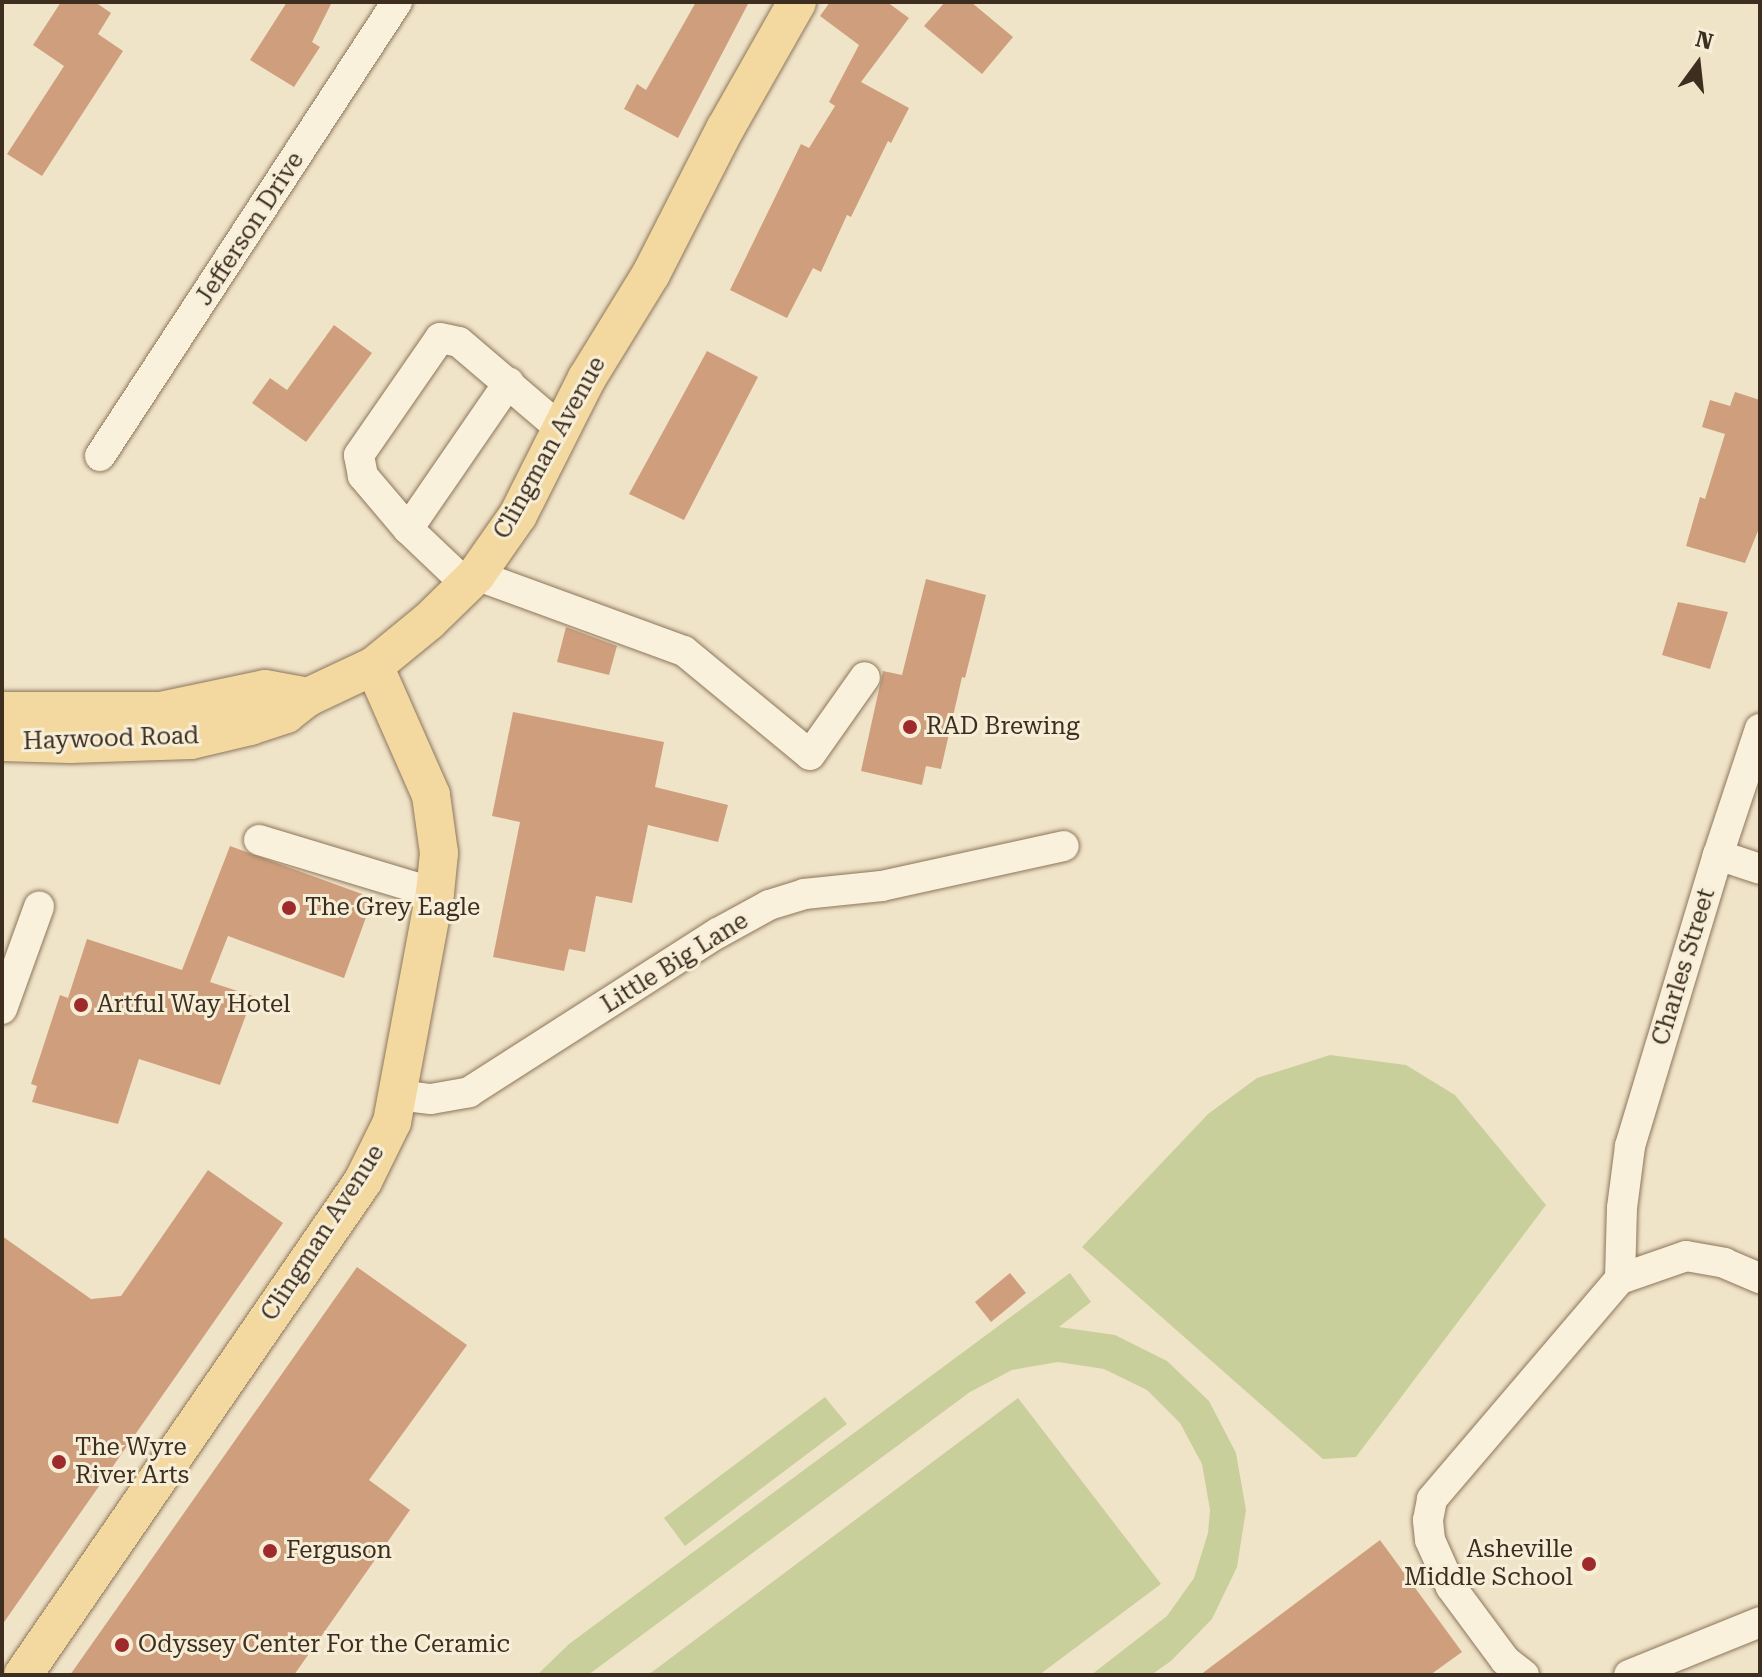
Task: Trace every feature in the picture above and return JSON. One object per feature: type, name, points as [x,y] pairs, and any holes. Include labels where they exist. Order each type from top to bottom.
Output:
[{"type":"main road","name":"Clingman Avenue","points":[[23,1675],[363,1181],[386,1136],[398,1095],[435,893],[439,853],[431,795],[374,666],[471,580],[518,515],[587,378],[651,274],[725,129],[797,2]]},
{"type":"main road","name":"Haywood Road","points":[[2,742],[70,744],[191,740],[286,714],[308,697],[374,666]]},
{"type":"main road","name":"Haywood Road","points":[[2,711],[160,711],[265,689],[308,697]]},
{"type":"street","name":"Jefferson Drive","points":[[100,456],[397,2]]},
{"type":"street","points":[[561,429],[459,342],[440,338],[359,455],[363,476],[408,529],[471,580],[684,651],[810,755],[865,677]]},
{"type":"street","points":[[408,529],[509,382]]},
{"type":"street","name":"Charles Street","points":[[1620,1279],[1622,1208],[1630,1146],[1718,855],[1760,729]]},
{"type":"street","points":[[259,840],[435,893]]},
{"type":"street","name":"Little Big Lane","points":[[398,1095],[431,1099],[469,1092],[718,933],[769,905],[804,894],[882,886],[1064,846]]},
{"type":"street","points":[[1718,855],[1760,869]]},
{"type":"street","points":[[2,1009],[39,907]]},
{"type":"street","points":[[1524,1675],[1505,1660],[1451,1587],[1430,1540],[1428,1520],[1432,1499],[1620,1279],[1686,1256],[1724,1263],[1760,1278]]},
{"type":"street","points":[[1629,1675],[1760,1622]]},
{"type":"green space","points":[[1330,1055],[1406,1065],[1455,1095],[1546,1205],[1356,1457],[1323,1459],[1082,1247],[1208,1114],[1257,1078]]},
{"type":"green space","points":[[1070,1273],[1091,1302],[1059,1327],[1115,1335],[1167,1361],[1209,1401],[1236,1453],[1246,1510],[1237,1567],[1212,1619],[1171,1661],[1151,1675],[1091,1675],[1167,1616],[1194,1578],[1208,1533],[1210,1510],[1202,1464],[1180,1423],[1147,1390],[1104,1369],[1058,1362],[1012,1370],[970,1392],[588,1675],[537,1675],[569,1644]]},
{"type":"green space","points":[[825,1397],[847,1424],[685,1546],[664,1518]]},
{"type":"green space","points":[[1018,1398],[1161,1584],[1039,1675],[648,1675]]},
{"type":"building","points":[[61,2],[95,2],[111,13],[98,34],[123,51],[42,176],[7,154],[64,66],[33,45]]},
{"type":"building","points":[[287,2],[332,2],[312,42],[320,47],[294,87],[250,60]]},
{"type":"building","points":[[696,2],[749,2],[678,138],[624,109],[637,84],[646,90]]},
{"type":"building","points":[[830,2],[887,2],[909,18],[861,82],[909,108],[891,143],[888,141],[851,217],[847,215],[821,272],[813,268],[787,318],[730,290],[801,144],[809,148],[835,106],[829,102],[859,45],[820,16]]},
{"type":"building","points":[[945,2],[971,2],[1013,37],[982,74],[924,26]]},
{"type":"building","points":[[334,325],[372,353],[306,442],[252,403],[270,378],[287,390]]},
{"type":"building","points":[[707,351],[758,377],[684,520],[629,494]]},
{"type":"building","points":[[1735,392],[1760,400],[1760,526],[1745,563],[1686,546],[1700,497],[1705,499],[1725,434],[1702,427],[1710,400],[1730,406]]},
{"type":"building","points":[[926,579],[986,595],[965,678],[962,677],[941,769],[926,766],[922,785],[861,771],[883,671],[902,675]]},
{"type":"building","points":[[1678,602],[1728,612],[1710,669],[1662,655]]},
{"type":"building","points":[[566,627],[617,646],[609,675],[557,662]]},
{"type":"building","points":[[513,712],[664,742],[655,787],[728,805],[718,842],[648,825],[632,903],[596,896],[585,952],[569,949],[564,971],[493,957],[520,822],[492,816]]},
{"type":"building","points":[[230,846],[373,898],[344,978],[228,936],[210,982],[253,996],[220,1085],[139,1059],[118,1124],[32,1102],[37,1086],[31,1084],[60,995],[68,998],[87,939],[182,970]]},
{"type":"building","name":"The Wyre River Arts","points":[[208,1170],[283,1223],[2,1625],[2,1236],[91,1299],[121,1296]]},
{"type":"building","points":[[357,1267],[467,1345],[369,1480],[410,1510],[294,1675],[70,1675]]},
{"type":"building","points":[[1010,1273],[1026,1293],[991,1322],[975,1302]]},
{"type":"building","name":"Asheville Middle School","points":[[1380,1540],[1462,1652],[1430,1675],[1200,1675]]},
{"type":"place","name":"RAD Brewing","points":[[910,727]]},
{"type":"place","name":"The Grey Eagle","points":[[289,908]]},
{"type":"place","name":"Artful Way Hotel","points":[[81,1005]]},
{"type":"place","name":"The Wyre River Arts","points":[[59,1462]]},
{"type":"place","name":"Ferguson","points":[[270,1551]]},
{"type":"place","name":"Asheville Middle School","points":[[1589,1564]]},
{"type":"place","name":"Odyssey Center For the Ceramic","points":[[122,1645]]}]
